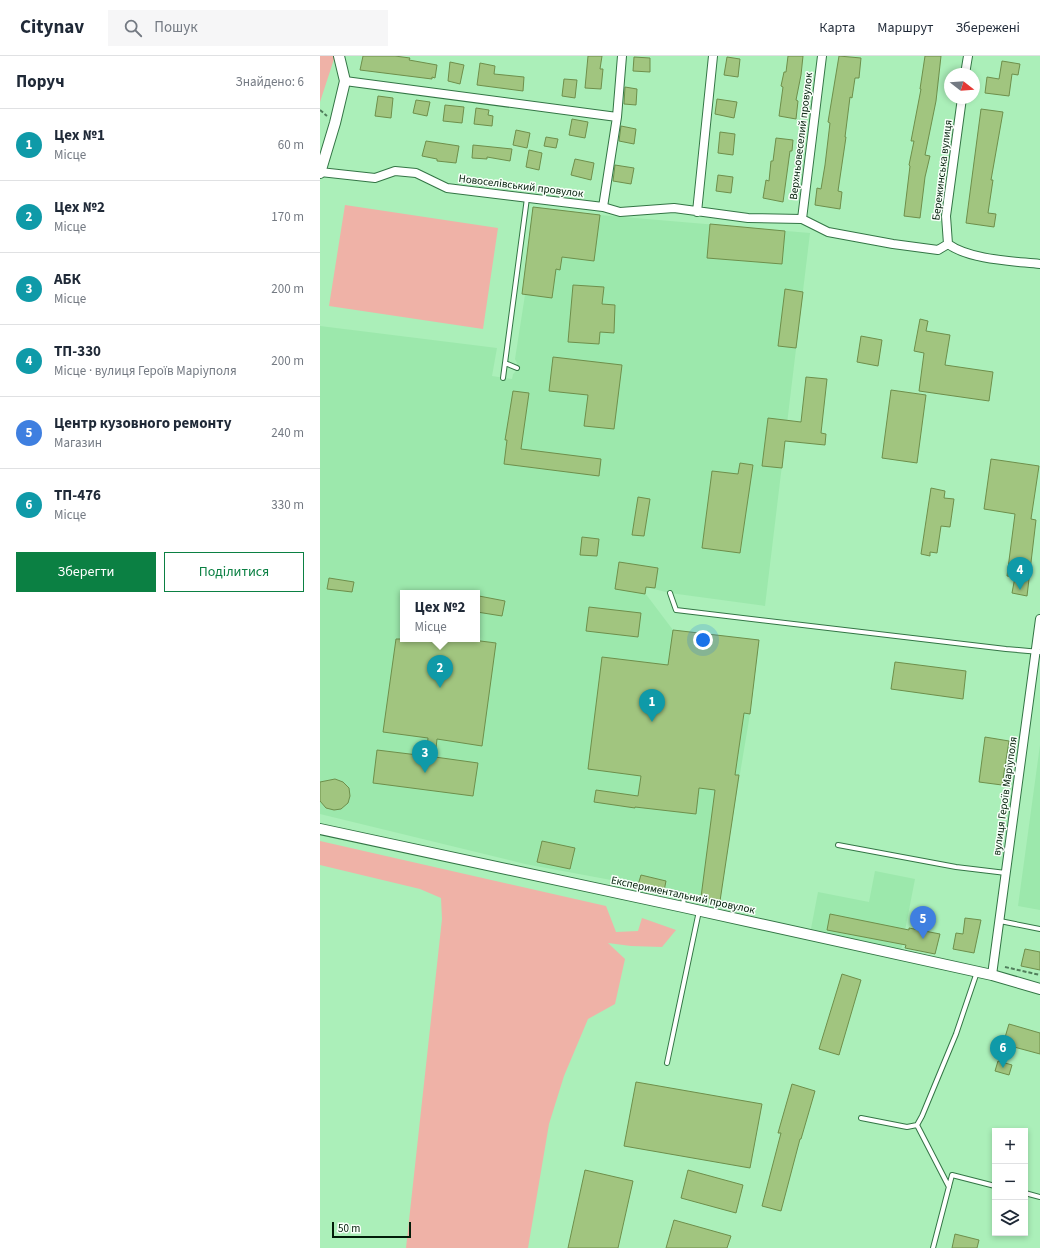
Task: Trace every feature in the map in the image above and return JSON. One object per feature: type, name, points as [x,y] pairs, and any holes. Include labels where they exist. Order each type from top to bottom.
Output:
[{"type":"street","points":[[320,172],[335,123],[345,81],[339,56]]},
{"type":"street","points":[[604,207],[617,118],[622,56]]},
{"type":"street","points":[[697,212],[713,56]]},
{"type":"street","name":"Верхньовеселий провулок","points":[[802,219],[822,56]]},
{"type":"street","points":[[966,68],[968,56]]},
{"type":"street","points":[[345,81],[617,118]]},
{"type":"street","name":"Бережинська вулиця","points":[[948,244],[946,216],[961,104]]},
{"type":"street","name":"Новоселівський провулок","points":[[320,172],[375,178],[395,171],[416,173],[448,188],[604,207],[620,212],[674,208],[748,218],[802,219]]},
{"type":"street","points":[[802,219],[828,232],[886,243],[938,250],[948,244],[954,249],[974,255],[1040,264]]},
{"type":"street","name":"вулиця Героїв Маріуполя","points":[[992,975],[1038,652],[1040,619]]},
{"type":"street","name":"Експериментальний провулок","points":[[320,829],[683,902],[699,910],[992,975],[1040,989]]},
{"type":"lane","points":[[503,378],[527,198]]},
{"type":"lane","points":[[505,363],[517,368]]},
{"type":"lane","points":[[670,593],[676,610],[1038,652]]},
{"type":"lane","points":[[838,845],[956,867],[1006,873]]},
{"type":"lane","points":[[667,1063],[699,910]]},
{"type":"lane","points":[[1000,921],[1040,929]]},
{"type":"lane","points":[[861,1118],[907,1127],[917,1125],[956,1034],[977,972]]},
{"type":"lane","points":[[917,1125],[949,1187]]},
{"type":"lane","points":[[933,1248],[952,1175],[992,1185]]},
{"type":"lane","points":[[1028,1194],[1040,1197]]},
{"type":"path","points":[[994,965],[1040,975]]},
{"type":"shaded area","points":[[320,56],[335,56],[320,102]]},
{"type":"shaded area","points":[[345,205],[498,228],[483,329],[329,306]]},
{"type":"shaded area","points":[[533,207],[600,215],[810,233],[765,606],[670,593],[646,587],[645,593],[673,630],[759,640],[750,714],[719,905],[638,885],[525,864],[320,814],[320,326],[497,348],[492,376],[512,379],[513,374],[516,371],[517,363],[515,359],[525,295],[522,294]]},
{"type":"shaded area","points":[[1040,745],[1040,910],[1018,906]]},
{"type":"shaded area","points":[[320,841],[606,906],[616,932],[638,931],[642,918],[676,930],[662,947],[631,946],[608,943],[625,959],[615,1004],[588,1019],[564,1076],[549,1124],[528,1248],[406,1248],[442,919],[441,898],[420,889],[320,865]]},
{"type":"shaded area","points":[[875,871],[915,879],[901,951],[810,934],[818,892],[869,902]]},
{"type":"building","points":[[363,56],[395,56],[437,65],[435,78],[432,77],[432,79],[360,70]]},
{"type":"building","points":[[588,56],[602,56],[600,69],[603,69],[601,89],[585,88]]},
{"type":"building","points":[[788,56],[803,56],[796,100],[798,101],[796,119],[779,116],[783,87],[781,86],[784,72],[786,72]]},
{"type":"building","points":[[839,56],[861,58],[859,78],[855,78],[852,98],[850,97],[838,191],[842,192],[840,209],[815,205],[817,188],[821,189],[825,165],[830,123],[828,122]]},
{"type":"building","points":[[925,56],[941,56],[936,101],[925,155],[930,156],[925,177],[920,218],[904,216],[909,165],[914,141],[911,141],[921,89]]},
{"type":"building","points":[[634,57],[650,58],[650,72],[633,71]]},
{"type":"building","points":[[727,57],[740,59],[738,77],[724,75]]},
{"type":"building","points":[[1002,61],[1020,64],[1018,75],[1012,74],[1009,96],[985,93],[987,77],[999,79]]},
{"type":"building","points":[[450,62],[464,65],[460,84],[448,81]]},
{"type":"building","points":[[480,63],[495,66],[494,74],[524,77],[523,91],[477,85]]},
{"type":"building","points":[[564,79],[577,80],[575,98],[562,96]]},
{"type":"building","points":[[625,87],[637,89],[636,105],[624,104]]},
{"type":"building","points":[[378,96],[393,98],[391,118],[375,116]]},
{"type":"building","points":[[717,99],[737,102],[734,118],[715,114]]},
{"type":"building","points":[[416,100],[430,102],[427,116],[413,113]]},
{"type":"building","points":[[445,105],[464,107],[462,123],[443,121]]},
{"type":"building","points":[[476,108],[489,110],[488,115],[493,116],[492,126],[474,124]]},
{"type":"building","points":[[981,109],[1003,112],[991,180],[993,180],[988,213],[996,214],[994,227],[966,223]]},
{"type":"building","points":[[572,119],[588,122],[585,138],[569,135]]},
{"type":"building","points":[[621,126],[636,129],[634,144],[619,141]]},
{"type":"building","points":[[516,130],[530,133],[527,148],[513,145]]},
{"type":"building","points":[[720,132],[735,134],[733,155],[718,153]]},
{"type":"building","points":[[546,137],[558,139],[556,148],[544,146]]},
{"type":"building","points":[[776,138],[793,140],[792,151],[790,151],[783,202],[763,198],[766,180],[769,181],[771,161],[773,161]]},
{"type":"building","points":[[426,141],[459,146],[456,163],[437,161],[437,159],[422,156]]},
{"type":"building","points":[[473,145],[512,149],[510,161],[487,157],[487,159],[472,158]]},
{"type":"building","points":[[529,150],[542,153],[539,170],[526,167]]},
{"type":"building","points":[[575,159],[594,163],[591,180],[571,175]]},
{"type":"building","points":[[615,165],[634,168],[631,184],[613,181]]},
{"type":"building","points":[[718,175],[733,177],[731,193],[716,191]]},
{"type":"building","points":[[533,207],[600,215],[594,261],[562,257],[560,270],[556,269],[552,298],[522,294]]},
{"type":"building","points":[[710,224],[785,231],[782,264],[707,258]]},
{"type":"building","points":[[573,285],[604,287],[602,304],[615,305],[614,333],[600,332],[599,344],[568,342]]},
{"type":"building","points":[[785,289],[803,292],[796,348],[778,346]]},
{"type":"building","points":[[920,319],[928,321],[926,331],[950,335],[945,365],[993,372],[989,401],[919,391],[924,353],[914,351]]},
{"type":"building","points":[[861,336],[882,340],[878,366],[857,362]]},
{"type":"building","points":[[553,357],[622,365],[614,429],[584,426],[588,395],[549,391]]},
{"type":"building","points":[[806,377],[827,379],[821,433],[826,434],[825,445],[785,441],[782,468],[762,466],[768,418],[801,422]]},
{"type":"building","points":[[891,390],[926,395],[917,463],[882,458]]},
{"type":"building","points":[[513,391],[529,393],[521,449],[601,459],[599,476],[504,464],[507,440],[505,440]]},
{"type":"building","points":[[991,459],[1039,466],[1031,519],[1036,520],[1027,596],[1012,593],[1015,577],[1007,576],[1015,514],[984,509]]},
{"type":"building","points":[[740,463],[753,465],[740,553],[702,548],[712,471],[738,474]]},
{"type":"building","points":[[931,488],[945,491],[944,498],[954,499],[950,527],[941,526],[937,553],[930,552],[930,556],[921,554]]},
{"type":"building","points":[[638,497],[650,499],[644,536],[632,535]]},
{"type":"building","points":[[582,537],[599,539],[597,556],[580,555]]},
{"type":"building","points":[[619,562],[658,568],[655,588],[646,587],[645,594],[615,589]]},
{"type":"building","points":[[329,578],[354,582],[352,592],[327,589]]},
{"type":"building","points":[[480,596],[505,601],[502,616],[480,612]]},
{"type":"building","points":[[589,607],[641,613],[638,637],[586,631]]},
{"type":"building","points":[[673,630],[759,640],[750,714],[744,713],[735,775],[739,775],[720,901],[701,897],[715,790],[699,788],[696,814],[594,802],[596,790],[638,796],[641,776],[588,769],[602,657],[668,665]]},
{"type":"building","points":[[396,639],[400,639],[400,642],[480,641],[496,643],[482,746],[437,739],[435,757],[478,763],[473,796],[373,783],[377,750],[426,756],[428,738],[383,732]]},
{"type":"building","points":[[895,662],[966,671],[963,699],[891,689]]},
{"type":"building","points":[[985,737],[1009,741],[1002,785],[979,782]]},
{"type":"building","points":[[335,779],[343,782],[349,788],[350,796],[348,803],[341,809],[334,810],[326,808],[320,801],[320,782]]},
{"type":"building","points":[[542,841],[575,848],[570,869],[537,862]]},
{"type":"building","points":[[641,875],[666,881],[664,891],[638,885]]},
{"type":"building","points":[[830,914],[909,930],[909,928],[940,934],[935,954],[905,948],[906,945],[827,930]]},
{"type":"building","points":[[965,918],[981,920],[974,953],[953,949],[956,933],[963,934]]},
{"type":"building","points":[[1025,949],[1040,952],[1040,970],[1021,966]]},
{"type":"building","points":[[842,974],[861,980],[839,1055],[819,1049]]},
{"type":"building","points":[[1009,1024],[1040,1033],[1040,1054],[1003,1044]]},
{"type":"building","points":[[998,1061],[1012,1065],[1009,1075],[995,1071]]},
{"type":"building","points":[[636,1082],[762,1104],[750,1168],[624,1146]]},
{"type":"building","points":[[792,1084],[815,1091],[800,1139],[781,1211],[762,1206],[781,1133],[778,1133]]},
{"type":"building","points":[[585,1170],[633,1181],[618,1248],[568,1248]]},
{"type":"building","points":[[688,1170],[743,1185],[736,1213],[681,1198]]},
{"type":"building","points":[[674,1220],[731,1236],[727,1248],[666,1248]]},
{"type":"building","points":[[955,1234],[979,1240],[977,1248],[952,1248]]},
{"type":"place","name":"ТП-330","points":[[1020,590]]},
{"type":"place","name":"Цех №2","points":[[440,688]]},
{"type":"place","name":"Цех №1","points":[[652,722]]},
{"type":"place","name":"АБК","points":[[425,773]]},
{"type":"place","name":"Центр кузовного ремонту","points":[[923,939]]},
{"type":"place","name":"ТП-476","points":[[1003,1068]]}]
